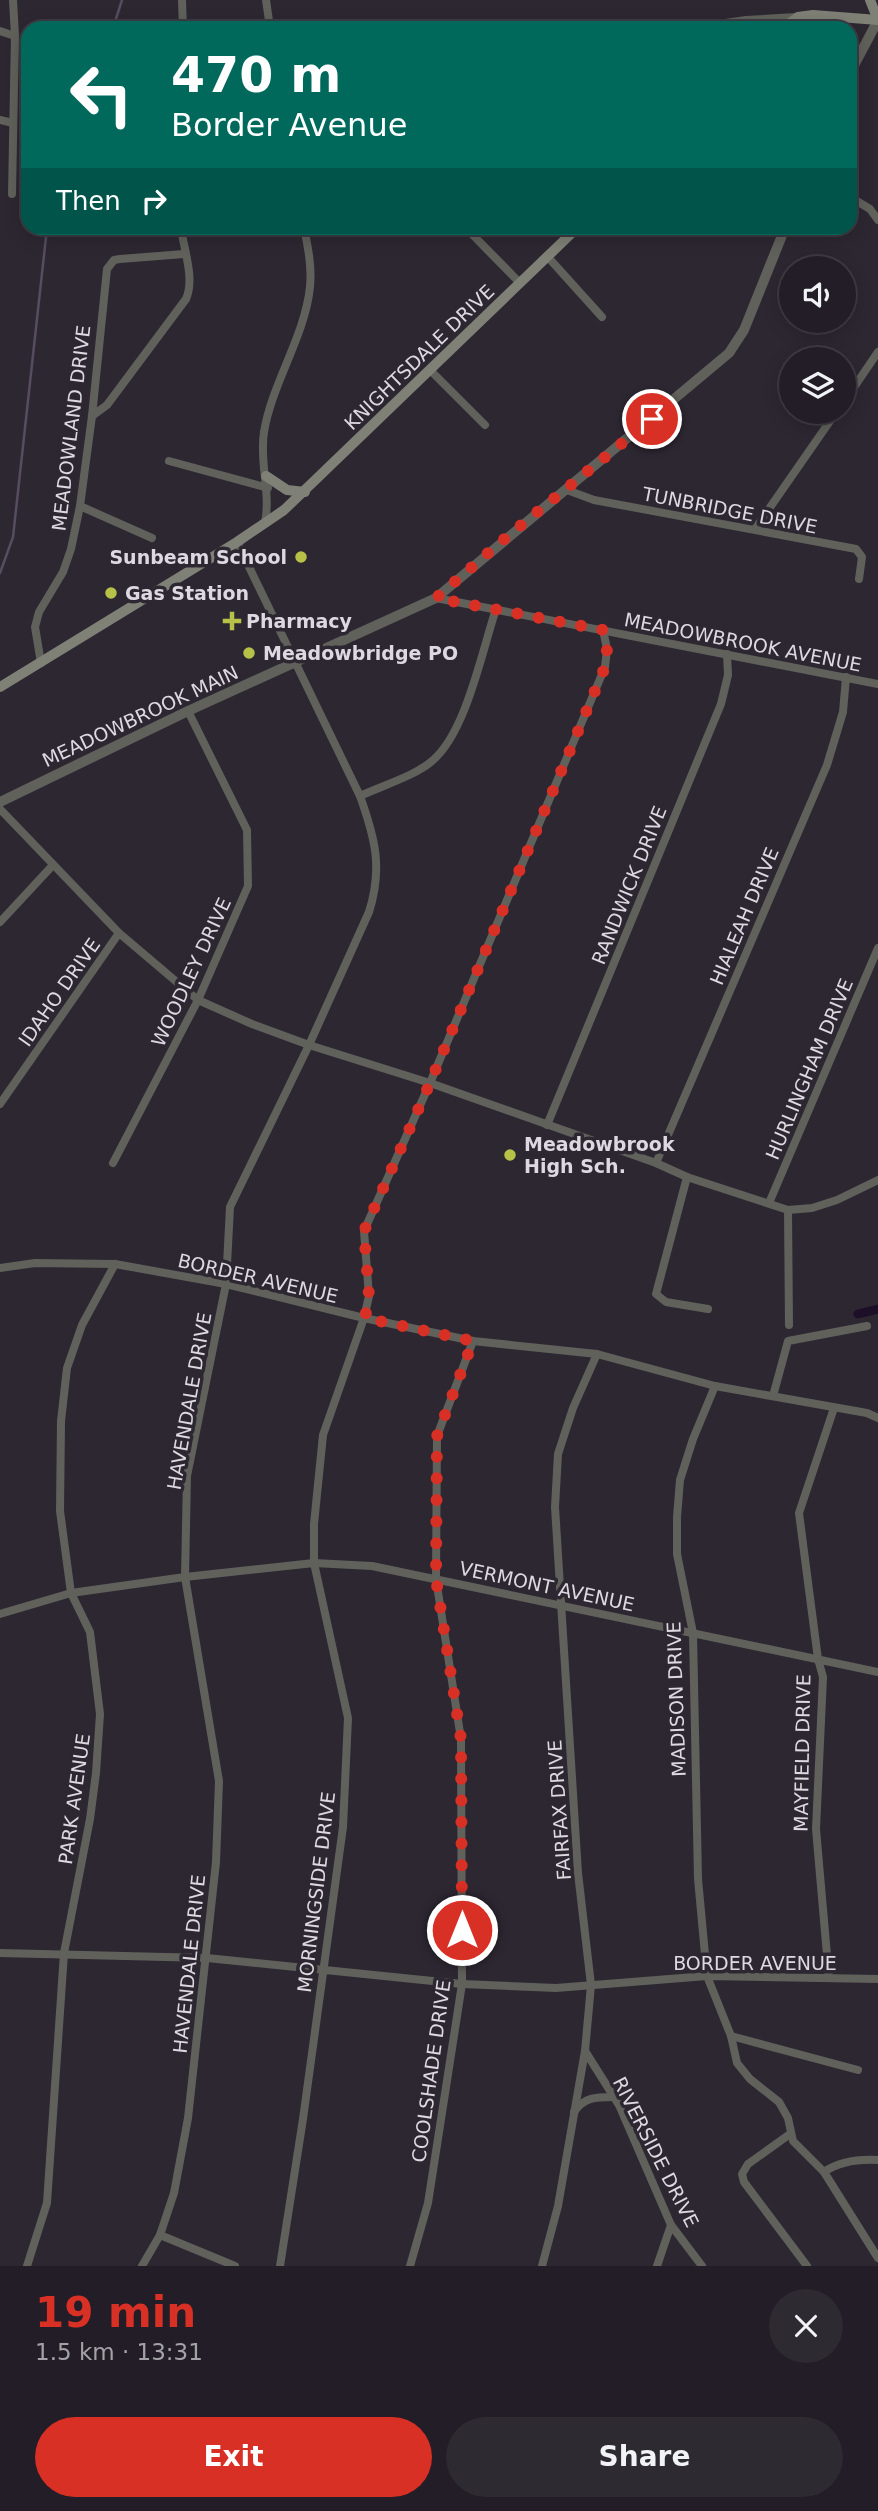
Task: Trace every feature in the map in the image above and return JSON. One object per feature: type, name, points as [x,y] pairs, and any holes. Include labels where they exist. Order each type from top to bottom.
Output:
[{"type":"main road","points":[[793,21],[798,17],[813,15],[878,20],[870,0]]},
{"type":"main road","name":"KNIGHTSDALE DRIVE","points":[[0,687],[237,542],[284,510],[570,235]]},
{"type":"main road","points":[[267,482],[287,490],[305,492]]},
{"type":"street","points":[[12,194],[15,36],[13,0]]},
{"type":"street","points":[[182,0],[183,21]]},
{"type":"street","points":[[267,0],[270,21]]},
{"type":"street","points":[[769,21],[798,17]]},
{"type":"street","points":[[857,60],[878,20]]},
{"type":"street","points":[[0,31],[15,36]]},
{"type":"street","points":[[0,120],[13,123]]},
{"type":"street","points":[[857,201],[870,209],[878,220]]},
{"type":"street","points":[[92,416],[107,404],[186,299],[190,280],[182,235]]},
{"type":"street","points":[[265,523],[269,505],[263,448],[267,417],[306,308],[310,286],[305,235]]},
{"type":"street","points":[[473,235],[519,282]]},
{"type":"street","name":"MEADOWBROOK MAIN","points":[[0,802],[188,711],[436,598],[729,353],[744,331],[782,235]]},
{"type":"street","name":"MEADOWLAND DRIVE","points":[[41,663],[35,627],[39,612],[63,572],[80,506],[107,269],[114,260],[184,254]]},
{"type":"street","points":[[547,256],[601,317]]},
{"type":"street","points":[[856,384],[878,352]]},
{"type":"street","points":[[430,370],[485,425]]},
{"type":"street","points":[[755,529],[828,424]]},
{"type":"street","points":[[169,461],[267,482]]},
{"type":"street","name":"TUNBRIDGE DRIVE","points":[[567,490],[594,500],[856,549],[862,557],[859,579]]},
{"type":"street","points":[[80,506],[152,538]]},
{"type":"street","name":"HAVENDALE DRIVE","points":[[142,2266],[160,2235],[174,2193],[188,2118],[216,1862],[219,1781],[185,1577],[187,1476],[226,1284],[230,1207],[309,1045],[373,897],[376,867],[374,836],[360,796],[237,542]]},
{"type":"street","name":"MEADOWBROOK AVENUE","points":[[436,598],[878,684]]},
{"type":"street","points":[[360,796],[424,767],[443,750],[458,724],[472,687],[496,609]]},
{"type":"street","name":"MORNINGSIDE DRIVE","points":[[280,2266],[344,1827],[348,1718],[314,1563],[314,1524],[323,1435],[365,1318],[369,1296],[364,1231],[430,1083],[605,667],[607,649],[603,630]]},
{"type":"street","name":"RANDWICK DRIVE","points":[[547,1125],[721,704],[728,676],[727,654]]},
{"type":"street","name":"HIALEAH DRIVE","points":[[656,1163],[827,765],[843,712],[846,677]]},
{"type":"street","name":"WOODLEY DRIVE","points":[[113,1163],[198,1000],[248,886],[247,830],[188,711]]},
{"type":"street","points":[[0,809],[119,933],[198,1000],[252,1024],[430,1083],[656,1163],[687,1177],[788,1210],[812,1208],[837,1200],[878,1180]]},
{"type":"street","points":[[0,922],[53,865]]},
{"type":"street","name":"IDAHO DRIVE","points":[[0,1104],[119,933]]},
{"type":"street","name":"HURLINGHAM DRIVE","points":[[769,1203],[878,948]]},
{"type":"street","points":[[687,1177],[656,1294],[666,1302],[708,1309]]},
{"type":"street","points":[[788,1210],[789,1325]]},
{"type":"street","name":"BORDER AVENUE","points":[[0,1268],[35,1263],[115,1264],[226,1284],[473,1341],[597,1354],[715,1386],[867,1413],[878,1418]]},
{"type":"street","name":"PARK AVENUE","points":[[27,2266],[47,2203],[64,1953],[90,1819],[100,1714],[90,1632],[71,1594],[60,1511],[61,1422],[67,1368],[82,1325],[115,1264]]},
{"type":"street","points":[[773,1396],[788,1341],[867,1326]]},
{"type":"street","name":"COOLSHADE DRIVE","points":[[410,2266],[428,2203],[462,1984],[461,1739],[436,1579],[437,1436],[473,1341]]},
{"type":"street","name":"FAIRFAX DRIVE","points":[[541,2266],[558,2206],[585,2051],[591,1985],[578,1873],[561,1605],[555,1507],[558,1454],[573,1408],[597,1354]]},
{"type":"street","name":"MADISON DRIVE","points":[[715,1386],[693,1438],[680,1480],[677,1555],[693,1633],[698,1879],[707,1976],[731,2036],[737,2063],[750,2079],[779,2102],[788,2118],[790,2134]]},
{"type":"street","name":"MAYFIELD DRIVE","points":[[829,1978],[816,1829],[823,1678],[818,1659],[799,1513],[834,1408]]},
{"type":"street","name":"VERMONT AVENUE","points":[[0,1614],[71,1594],[185,1577],[314,1563],[372,1566],[878,1672]]},
{"type":"street","name":"BORDER AVENUE","points":[[0,1952],[207,1958],[462,1984],[556,1988],[707,1976],[878,1979]]},
{"type":"street","points":[[731,2036],[858,2070]]},
{"type":"street","name":"RIVERSIDE DRIVE","points":[[585,2051],[613,2096],[671,2225],[702,2266]]},
{"type":"street","points":[[573,2115],[580,2104],[594,2097],[613,2096]]},
{"type":"street","points":[[807,2266],[744,2182],[742,2174],[748,2164],[790,2134],[793,2141],[824,2172],[878,2258]]},
{"type":"street","points":[[824,2172],[837,2164],[878,2160]]},
{"type":"street","points":[[657,2266],[671,2225]]},
{"type":"street","points":[[160,2235],[235,2266]]},
{"type":"waterway","points":[[115,21],[122,0]]},
{"type":"waterway","points":[[0,573],[13,537],[46,235]]},
{"type":"waterway","points":[[858,1314],[878,1309]]},
{"type":"place","name":"Sunbeam School","points":[[301,557]]},
{"type":"place","name":"Gas Station","points":[[111,593]]},
{"type":"place","name":"Pharmacy","points":[[232,621]]},
{"type":"place","name":"Meadowbridge PO","points":[[249,653]]},
{"type":"place","name":"Meadowbrook High Sch.","points":[[510,1155]]},
{"type":"route","points":[[462,1930],[461,1739],[436,1579],[437,1436],[473,1341],[365,1318],[369,1296],[364,1231],[578,734],[605,667],[607,649],[603,630],[436,598],[652,419]]}]
